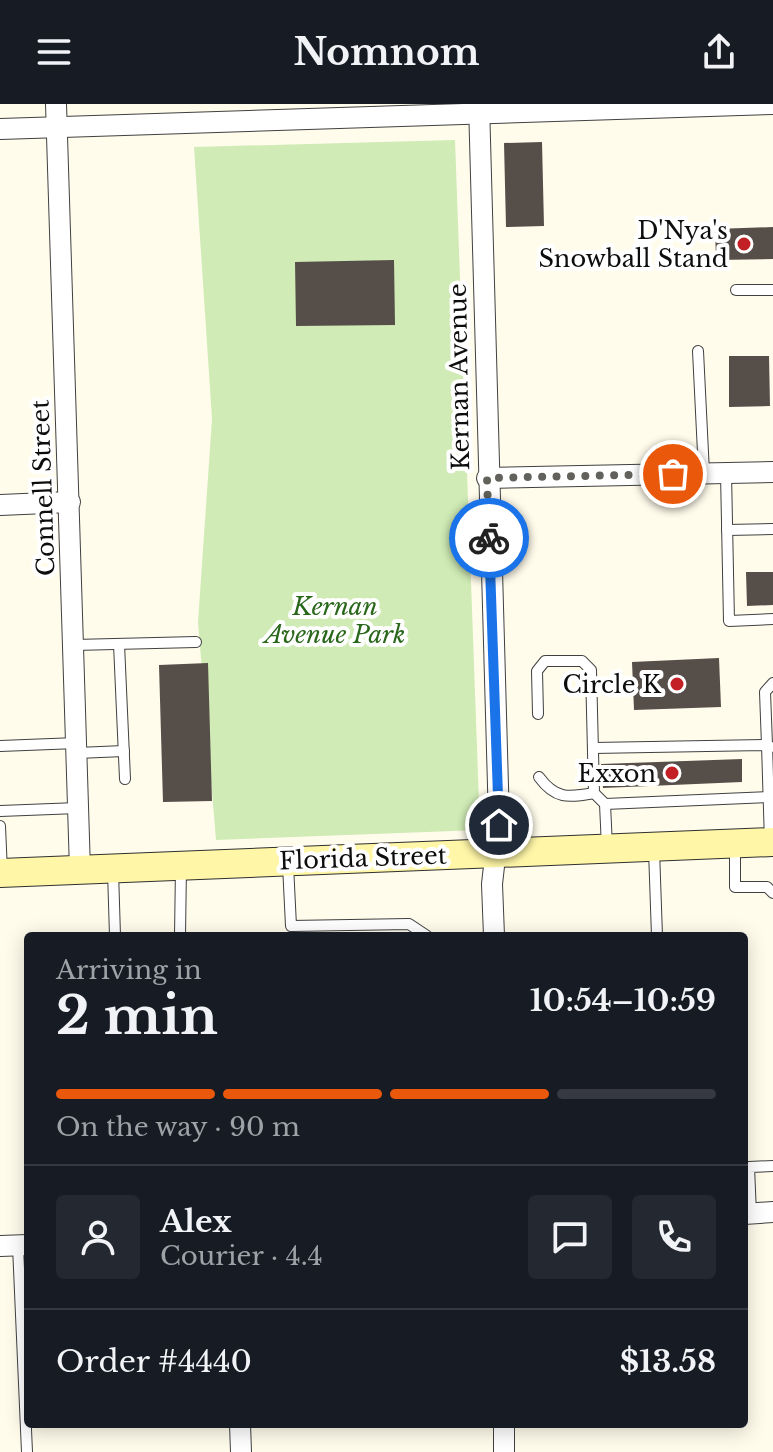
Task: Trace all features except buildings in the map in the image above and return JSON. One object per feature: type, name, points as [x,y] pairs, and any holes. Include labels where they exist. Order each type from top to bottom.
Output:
[{"type":"main road","name":"Florida Street","points":[[1,873],[772,842]]},
{"type":"street","name":"Connell Street","points":[[56,104],[80,870]]},
{"type":"street","points":[[0,129],[479,109],[773,104]]},
{"type":"street","name":"Kernan Avenue","points":[[479,109],[499,822],[495,853],[494,932]]},
{"type":"street","points":[[487,478],[773,472]]},
{"type":"street","points":[[0,505],[70,502]]},
{"type":"street","points":[[748,1214],[773,1212]]},
{"type":"street","points":[[240,1428],[241,1452]]},
{"type":"street","points":[[504,1428],[504,1452]]},
{"type":"lane","points":[[736,290],[773,290]]},
{"type":"lane","points":[[698,351],[704,473]]},
{"type":"lane","points":[[726,473],[729,621],[773,619]]},
{"type":"lane","points":[[727,530],[773,529]]},
{"type":"lane","points":[[74,645],[196,642]]},
{"type":"lane","points":[[119,644],[125,779]]},
{"type":"lane","points":[[538,714],[537,671],[545,661],[582,661],[591,670],[594,793],[605,804],[607,849]]},
{"type":"lane","points":[[772,842],[770,746],[765,692],[773,683]]},
{"type":"lane","points":[[0,746],[124,751]]},
{"type":"lane","points":[[593,748],[770,746]]},
{"type":"lane","points":[[539,777],[550,792],[569,798],[594,793]]},
{"type":"lane","points":[[605,804],[769,797]]},
{"type":"lane","points":[[0,811],[78,808]]},
{"type":"lane","points":[[0,826],[1,873]]},
{"type":"lane","points":[[735,844],[735,887],[767,887],[773,893]]},
{"type":"lane","points":[[654,847],[657,932]]},
{"type":"lane","points":[[288,861],[291,926],[409,924],[421,932]]},
{"type":"lane","points":[[180,932],[181,866]]},
{"type":"lane","points":[[113,869],[115,932]]},
{"type":"lane","points":[[748,1214],[749,1167],[773,1166]]},
{"type":"lane","points":[[15,1246],[24,1400]]},
{"type":"lane","points":[[26,1428],[27,1452]]},
{"type":"green space","name":"Kernan Avenue Park","points":[[455,140],[480,830],[216,840],[198,622],[212,419],[194,147]]},
{"type":"way so far","points":[[489,538],[487,478],[673,474]]},
{"type":"place","name":"D'Nya's Snowball Stand","points":[[744,244]]},
{"type":"place","name":"Circle K","points":[[677,684]]},
{"type":"place","name":"Exxon","points":[[672,773]]},
{"type":"route","points":[[489,538],[499,825]]}]
